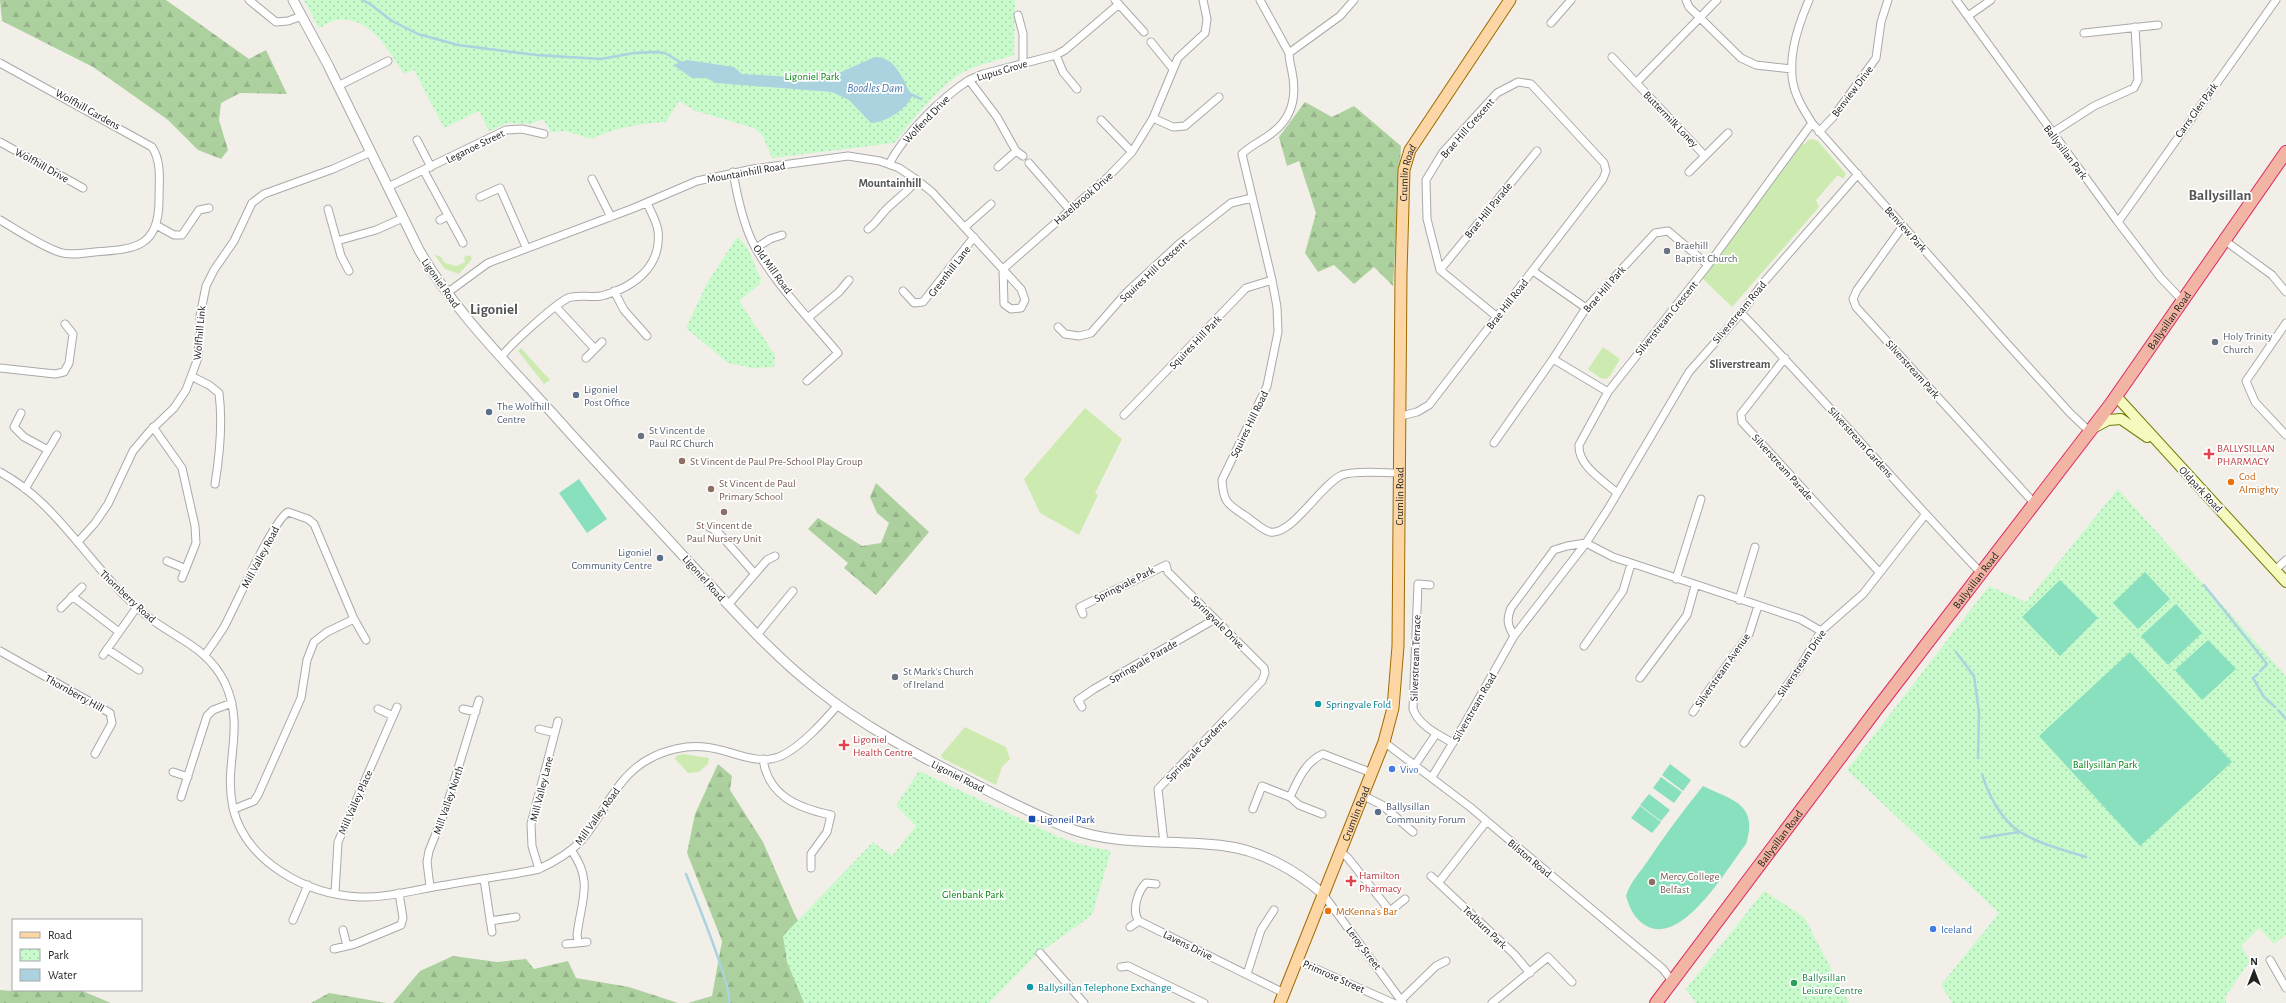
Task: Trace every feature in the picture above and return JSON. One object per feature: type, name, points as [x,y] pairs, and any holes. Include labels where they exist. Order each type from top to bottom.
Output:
[{"type":"highway","name":"Ballysillan Road","points":[[1656,1003],[1981,572],[2091,430],[2224,240],[2284,158]]},
{"type":"main road","name":"Crumlin Road","points":[[1282,998],[1339,850],[1384,742],[1393,708],[1398,646],[1399,473],[1401,416],[1400,274],[1404,170],[1412,147],[1510,0]]},
{"type":"main road","name":"Oldpark Road","points":[[2116,396],[2154,440],[2286,582]]},
{"type":"main road","points":[[2091,430],[2108,420],[2121,419],[2126,420],[2143,436],[2154,440]]},
{"type":"street","points":[[249,0],[276,22],[288,21],[302,16]]},
{"type":"street","name":"Ligoniel Road","points":[[294,0],[430,270],[447,293],[589,455],[728,605],[757,635],[817,689],[838,705],[930,761],[1007,801],[1069,828],[1093,836],[1115,840],[1212,845],[1246,851],[1282,866],[1309,882],[1323,894]]},
{"type":"street","name":"Hazelbrook Drive","points":[[1003,269],[1108,177],[1132,152],[1153,118],[1178,58],[1206,33],[1207,19],[1203,0]]},
{"type":"street","points":[[1260,0],[1289,54],[1340,16],[1354,0]]},
{"type":"street","points":[[1551,23],[1571,0]]},
{"type":"street","points":[[1686,0],[1689,7],[1741,58],[1756,65],[1792,69]]},
{"type":"street","name":"Buttermilk Loney","points":[[1636,83],[1717,0]]},
{"type":"street","name":"Benview Park","points":[[1809,0],[1794,47],[1792,69],[1796,96],[1812,124],[2070,413],[2091,430]]},
{"type":"street","name":"Benview Drive","points":[[1819,132],[1834,116],[1876,58],[1881,22],[1888,0]]},
{"type":"street","name":"Ballysillan Park","points":[[1956,0],[2052,134],[2118,222],[2161,278],[2182,300]]},
{"type":"street","points":[[1968,16],[1991,0]]},
{"type":"street","name":"Carrs Glen Park","points":[[2118,222],[2276,0]]},
{"type":"street","points":[[1077,89],[1063,72],[1056,55],[1065,50],[1117,2],[1144,32]]},
{"type":"street","points":[[1018,15],[1023,34],[1023,63]]},
{"type":"street","points":[[2084,33],[2158,25]]},
{"type":"street","points":[[2052,134],[2094,106],[2134,88],[2138,80],[2135,27]]},
{"type":"street","points":[[1151,42],[1173,69]]},
{"type":"street","name":"Squires Hill Road","points":[[1289,54],[1294,90],[1291,110],[1285,122],[1274,131],[1250,146],[1242,154],[1242,161],[1272,280],[1277,307],[1278,332],[1274,358],[1267,386],[1222,480],[1222,496],[1230,505],[1268,532],[1279,532],[1293,522],[1322,489],[1342,475],[1399,473]]},
{"type":"street","name":"Lupus Grove","points":[[1016,152],[997,117],[969,80],[1023,63],[1056,55]]},
{"type":"street","name":"Buttermilk Loney","points":[[1612,57],[1705,156]]},
{"type":"street","points":[[338,86],[388,61]]},
{"type":"street","name":"Wolfhill Gardens","points":[[0,63],[146,142],[156,152],[159,170],[159,208],[156,225]]},
{"type":"street","name":"Wolfend Drive","points":[[889,164],[905,140],[949,94],[969,80]]},
{"type":"street","name":"Brae Hill Crescent","points":[[1440,270],[1427,219],[1426,180],[1443,152],[1497,94],[1518,82],[1531,84],[1604,163],[1606,171],[1603,179]]},
{"type":"street","points":[[1153,118],[1173,127],[1185,126],[1219,97]]},
{"type":"street","points":[[1101,120],[1132,152]]},
{"type":"street","name":"Silverstream Crescent","points":[[1617,493],[1582,462],[1578,453],[1578,445],[1608,392],[1708,265],[1812,124]]},
{"type":"street","name":"Leganoe Street","points":[[388,187],[424,171],[506,130],[522,129],[544,134]]},
{"type":"street","name":"Buttermilk Loney","points":[[1689,172],[1728,133]]},
{"type":"street","points":[[417,140],[431,167]]},
{"type":"street","name":"Wolfhill Drive","points":[[0,142],[83,188]]},
{"type":"street","name":"Brae Hill Parade","points":[[1440,270],[1537,151]]},
{"type":"street","name":"Wolfhill Link","points":[[78,542],[102,514],[127,462],[153,427],[174,408],[193,376],[199,353],[200,316],[206,286],[214,270],[234,241],[252,203],[264,194],[333,169],[371,152]]},
{"type":"street","points":[[998,168],[1016,152],[1023,156]]},
{"type":"street","name":"Mountainhill Road","points":[[447,293],[479,268],[526,247],[647,203],[697,181],[733,172],[848,156],[871,158],[889,164],[917,180],[932,192],[1003,269],[1024,295],[1024,305],[1021,308],[1011,309],[1004,304],[1003,269]]},
{"type":"street","points":[[1029,163],[1070,210]]},
{"type":"street","points":[[424,171],[463,244]]},
{"type":"street","name":"Old Mill Road","points":[[733,172],[745,223],[756,248],[774,275],[838,353],[807,380]]},
{"type":"street","name":"Silverstream Road","points":[[1432,777],[1514,636],[1586,543],[1689,372],[1741,313],[1764,282],[1858,174]]},
{"type":"street","points":[[592,179],[610,217]]},
{"type":"street","name":"Brae Hill Road","points":[[1401,416],[1418,412],[1429,405],[1496,316],[1533,271],[1603,179]]},
{"type":"street","points":[[868,229],[879,221],[882,214],[906,193],[917,180]]},
{"type":"street","points":[[480,197],[500,188],[526,247]]},
{"type":"street","name":"Squires Hill Crescent","points":[[1058,327],[1065,334],[1079,336],[1091,333],[1127,292],[1190,235],[1231,203],[1252,198]]},
{"type":"street","points":[[502,356],[556,306],[569,298],[578,296],[600,296],[614,291],[642,276],[656,256],[659,241],[658,230],[647,203]]},
{"type":"street","points":[[965,228],[991,204]]},
{"type":"street","points":[[0,220],[58,252],[69,254],[121,250],[137,247],[147,239],[156,225],[174,235],[182,235],[199,210],[209,208]]},
{"type":"street","points":[[328,209],[337,241],[349,272]]},
{"type":"street","points":[[440,220],[448,216]]},
{"type":"street","points":[[337,241],[376,230],[403,218]]},
{"type":"street","name":"Silverstream Park","points":[[1903,226],[1857,290],[1853,299],[1856,306],[2034,503]]},
{"type":"street","name":"Brae Hill Park","points":[[1494,442],[1554,358],[1586,308],[1654,233],[1668,231],[1708,265]]},
{"type":"street","points":[[756,248],[770,239],[782,235]]},
{"type":"street","name":"Greenhill Lane","points":[[904,292],[914,303],[923,302],[974,237]]},
{"type":"street","points":[[2224,240],[2272,275],[2286,292]]},
{"type":"street","points":[[1440,270],[1496,316]]},
{"type":"street","points":[[1533,271],[1586,308]]},
{"type":"street","points":[[809,317],[839,292],[849,280]]},
{"type":"street","name":"Squires Hill Park","points":[[1124,415],[1246,288],[1272,280]]},
{"type":"street","points":[[614,291],[624,310],[646,336]]},
{"type":"street","points":[[556,306],[595,349]]},
{"type":"street","name":"Silverstream Gardens","points":[[1741,313],[1785,358],[1925,514],[1981,572]]},
{"type":"street","points":[[2286,323],[2246,381],[2255,402],[2286,435]]},
{"type":"street","points":[[0,368],[55,374],[64,372],[68,367],[73,334],[65,324]]},
{"type":"street","points":[[586,358],[602,342]]},
{"type":"street","points":[[1554,358],[1608,392]]},
{"type":"street","name":"Silverstream Parade","points":[[1785,358],[1741,414],[1742,422],[1879,572]]},
{"type":"street","points":[[193,376],[209,385],[218,393],[222,419],[220,450],[215,484]]},
{"type":"street","points":[[21,413],[14,427],[24,437],[48,450]]},
{"type":"street","points":[[153,427],[182,468],[195,526],[196,543],[182,578]]},
{"type":"street","points":[[25,489],[57,434]]},
{"type":"street","name":"Thornberry Road","points":[[0,472],[43,503],[78,542],[102,572],[137,607],[157,623],[193,645],[205,655],[225,683],[232,703],[236,728]]},
{"type":"street","points":[[1676,579],[1701,498]]},
{"type":"street","name":"Mill Valley Road","points":[[205,655],[224,627],[271,535],[284,515],[288,512],[308,519],[314,524],[354,619],[366,640]]},
{"type":"street","name":"Silverstream Drive","points":[[1744,743],[1799,669],[1821,631],[1863,594],[1925,514]]},
{"type":"street","points":[[709,527],[718,532],[755,574]]},
{"type":"street","points":[[1514,636],[1508,625],[1510,608],[1554,550],[1586,543],[1613,557],[1631,564],[1800,619],[1821,631]]},
{"type":"street","points":[[1739,600],[1755,547]]},
{"type":"street","points":[[728,605],[767,560],[775,556]]},
{"type":"street","points":[[2275,570],[2286,560]]},
{"type":"street","points":[[168,561],[186,569]]},
{"type":"street","points":[[1584,646],[1623,591],[1631,564]]},
{"type":"street","name":"Springvale Park","points":[[1083,614],[1080,606],[1160,566],[1166,565],[1168,572],[1172,575]]},
{"type":"street","name":"Springvale Drive","points":[[1172,575],[1264,668]]},
{"type":"street","name":"Silverstream Terrace","points":[[1430,585],[1418,584],[1413,709],[1418,718],[1436,734],[1453,743]]},
{"type":"street","points":[[1640,678],[1687,615],[1695,586]]},
{"type":"street","points":[[61,608],[82,587]]},
{"type":"street","points":[[757,635],[793,591]]},
{"type":"street","points":[[72,596],[119,632]]},
{"type":"street","name":"Silverstream Avenue","points":[[1693,712],[1749,634],[1758,606]]},
{"type":"street","points":[[137,607],[105,652],[139,670]]},
{"type":"street","points":[[234,809],[254,801],[262,788],[300,698],[307,660],[314,642],[327,632],[354,619]]},
{"type":"street","name":"Springvale Parade","points":[[1082,706],[1078,700],[1094,688],[1215,619]]},
{"type":"street","name":"Thornberry Hill","points":[[0,651],[110,712],[112,723],[95,754]]},
{"type":"street","name":"Springvale Gardens","points":[[1164,843],[1158,789],[1262,681],[1265,673],[1264,668]]},
{"type":"street","name":"Mill Valley North","points":[[430,887],[427,862],[429,851],[445,811],[479,700]]},
{"type":"street","points":[[181,797],[207,716],[213,710],[232,703]]},
{"type":"street","name":"Mill Valley Road","points":[[236,728],[230,781],[234,809],[239,827],[252,847],[267,861],[287,876],[308,885],[335,893],[372,897],[539,869],[571,850],[594,824],[621,783],[633,770],[648,759],[664,752],[683,748],[704,747],[756,760],[782,756],[806,736],[838,705]]},
{"type":"street","name":"Mill Valley Place","points":[[335,893],[338,842],[397,707]]},
{"type":"street","points":[[378,709],[393,716]]},
{"type":"street","points":[[464,709],[476,712]]},
{"type":"street","name":"Mill Valley Lane","points":[[539,869],[532,846],[531,824],[558,721]]},
{"type":"street","points":[[540,729],[555,733]]},
{"type":"street","points":[[1415,765],[1436,734]]},
{"type":"street","name":"Bilston Road","points":[[1384,742],[1432,777],[1663,969],[1672,981]]},
{"type":"street","points":[[1290,797],[1303,770],[1316,757],[1323,754],[1372,773]]},
{"type":"street","points":[[764,759],[766,775],[772,786],[790,800],[812,811],[831,815],[827,832],[811,854],[811,868]]},
{"type":"street","points":[[173,772],[188,777]]},
{"type":"street","points":[[1253,809],[1262,786],[1290,797],[1299,805],[1322,814]]},
{"type":"street","points":[[1362,795],[1382,805],[1413,832]]},
{"type":"street","points":[[1439,882],[1486,822]]},
{"type":"street","points":[[571,850],[579,861],[585,883],[584,901],[578,929],[578,941]]},
{"type":"street","points":[[1339,850],[1348,858],[1390,911],[1405,899]]},
{"type":"street","name":"Tedburn Park","points":[[1431,876],[1514,954],[1530,973]]},
{"type":"street","points":[[484,879],[492,932]]},
{"type":"street","points":[[1130,927],[1139,921],[1136,914],[1139,890],[1146,883],[1156,884]]},
{"type":"street","points":[[293,920],[308,885]]},
{"type":"street","points":[[334,949],[347,946],[401,925],[403,918],[399,893]]},
{"type":"street","name":"Leroy Street","points":[[1323,894],[1400,1002]]},
{"type":"street","points":[[1247,974],[1261,930],[1274,910]]},
{"type":"street","points":[[490,921],[516,917]]},
{"type":"street","name":"Lavens Drive","points":[[1139,921],[1247,974],[1282,998]]},
{"type":"street","points":[[343,930],[347,946]]},
{"type":"street","points":[[566,944],[578,941],[587,942]]},
{"type":"street","points":[[1040,953],[1084,1003]]},
{"type":"street","points":[[1492,1003],[1548,957],[1572,982]]},
{"type":"street","name":"Primrose Street","points":[[1296,960],[1393,1003]]},
{"type":"street","points":[[2270,960],[2286,988]]},
{"type":"street","points":[[1400,1002],[1436,966],[1446,961]]},
{"type":"street","points":[[1121,967],[1128,966],[1204,1003]]},
{"type":"green space","points":[[0,0],[166,0],[249,59],[266,50],[287,94],[240,93],[221,103],[219,120],[228,150],[221,159],[198,150],[168,120],[93,67],[2,21]]},
{"type":"green space","name":"Ligoniel Park","points":[[304,0],[1015,0],[1014,55],[977,66],[957,76],[931,99],[894,143],[772,158],[763,136],[754,128],[696,111],[679,101],[666,122],[628,127],[591,139],[565,131],[551,132],[543,119],[530,124],[507,123],[489,131],[479,111],[444,128],[414,70],[404,74],[377,36],[359,23],[348,20],[332,21],[319,28]]},
{"type":"green space","points":[[1305,102],[1332,117],[1354,106],[1401,146],[1393,286],[1374,267],[1354,284],[1334,265],[1318,272],[1305,253],[1316,213],[1299,161],[1287,166],[1279,137]]},
{"type":"green space","points":[[1813,139],[1818,141],[1846,174],[1843,179],[1838,175],[1816,200],[1819,207],[1732,307],[1702,278],[1803,143],[1805,144],[1808,140]]},
{"type":"green space","points":[[737,237],[749,251],[761,279],[760,284],[739,301],[775,355],[774,367],[752,368],[728,363],[686,328],[707,283]]},
{"type":"green space","points":[[434,254],[441,257],[445,263],[456,266],[465,262],[464,257],[470,255],[472,259],[459,274],[445,269]]},
{"type":"green space","points":[[1603,347],[1620,359],[1610,376],[1606,379],[1600,378],[1588,369]]},
{"type":"green space","points":[[521,348],[550,380],[544,384],[518,351]]},
{"type":"green space","points":[[1085,408],[1122,439],[1095,493],[1098,495],[1079,535],[1040,513],[1024,479]]},
{"type":"green space","points":[[579,479],[607,519],[587,533],[559,493]]},
{"type":"green space","points":[[876,483],[929,532],[876,595],[844,568],[848,563],[808,529],[818,518],[862,546],[881,543],[889,523],[877,513],[870,497]]},
{"type":"green space","name":"Ballysillan Park","points":[[2118,489],[2286,676],[2286,935],[2274,944],[2259,928],[2241,946],[2250,961],[2225,997],[2226,1003],[1952,1003],[1941,985],[1999,913],[1847,770],[1989,586],[2026,602]]},
{"type":"green space","points":[[2145,572],[2170,599],[2138,629],[2113,603]]},
{"type":"green space","points":[[2060,580],[2098,618],[2060,656],[2022,617]]},
{"type":"green space","points":[[2176,604],[2202,633],[2168,665],[2141,636]]},
{"type":"green space","points":[[2208,640],[2236,669],[2202,700],[2175,670]]},
{"type":"green space","points":[[2130,652],[2232,762],[2140,846],[2039,736]]},
{"type":"green space","points":[[965,727],[1006,747],[1010,759],[1002,767],[996,785],[942,758],[941,755]]},
{"type":"green space","points":[[683,754],[709,758],[708,764],[699,772],[688,773],[675,759],[676,756]]},
{"type":"green space","points":[[718,764],[732,776],[730,790],[763,842],[794,913],[842,1003],[688,1003],[712,996],[722,941],[687,853],[695,814]]},
{"type":"green space","points":[[1670,764],[1691,780],[1683,791],[1662,775]]},
{"type":"green space","name":"Glenbank Park","points":[[919,771],[1059,837],[1079,844],[1111,851],[1092,915],[1034,957],[989,1003],[804,1003],[787,962],[783,936],[873,842],[892,856],[916,826],[896,806]]},
{"type":"green space","points":[[1661,777],[1682,792],[1674,803],[1653,788]]},
{"type":"green space","points":[[1703,786],[1732,800],[1740,805],[1745,811],[1749,820],[1749,830],[1746,844],[1712,891],[1697,908],[1681,921],[1665,928],[1650,928],[1635,916],[1626,896],[1635,878]]},
{"type":"green space","points":[[1649,794],[1670,810],[1661,821],[1640,805]]},
{"type":"green space","points":[[1640,806],[1661,822],[1652,833],[1631,818]]},
{"type":"green space","points":[[1764,891],[1804,917],[1849,1003],[1696,1003],[1686,989]]},
{"type":"green space","points":[[453,956],[497,962],[526,959],[534,969],[568,961],[576,978],[629,987],[678,1003],[393,1003],[420,971]]},
{"type":"green space","points":[[0,990],[82,991],[111,1003],[0,1003]]},
{"type":"green space","points":[[329,993],[387,1003],[311,1003]]},
{"type":"water","name":"Boodles Dam","points":[[875,57],[882,58],[894,65],[912,96],[901,110],[889,118],[883,121],[871,123],[849,100],[832,92],[716,83],[706,78],[692,78],[673,65],[687,60],[734,67],[742,74],[794,77],[807,73],[839,73]]},
{"type":"waterway","points":[[362,0],[370,4],[392,21],[418,34],[458,45],[536,55],[601,59],[634,53],[655,52],[665,53],[682,63]]},
{"type":"waterway","points":[[908,93],[921,99]]},
{"type":"waterway","points":[[2204,585],[2267,664],[2260,671]]},
{"type":"waterway","points":[[1956,652],[1974,676],[1979,712],[1978,758]]},
{"type":"waterway","points":[[2258,674],[2253,678],[2264,697],[2275,707]]},
{"type":"waterway","points":[[2278,710],[2286,719]]},
{"type":"waterway","points":[[1982,774],[1996,806],[2013,827],[2035,840],[2086,857]]},
{"type":"waterway","points":[[1981,838],[2019,832]]},
{"type":"waterway","points":[[686,874],[719,961],[729,994],[729,1003]]},
{"type":"place","name":"Braehill Baptist Church","points":[[1667,251]]},
{"type":"place","name":"Holy Trinity Church","points":[[2215,342]]},
{"type":"place","name":"Ligoniel Post Office","points":[[576,395]]},
{"type":"place","name":"The Wolfhill Centre","points":[[489,412]]},
{"type":"place","name":"St Vincent de Paul RC Church","points":[[641,436]]},
{"type":"place","name":"BALLYSILLAN PHARMACY","points":[[2209,454]]},
{"type":"place","name":"St Vincent de Paul Pre-School Play Group","points":[[682,461]]},
{"type":"place","name":"Cod Almighty","points":[[2231,482]]},
{"type":"place","name":"St Vincent de Paul Primary School","points":[[711,489]]},
{"type":"place","name":"St Vincent de Paul Nursery Unit","points":[[724,512]]},
{"type":"place","name":"Ligoniel Community Centre","points":[[660,558]]},
{"type":"place","name":"St Mark's Church of Ireland","points":[[895,677]]},
{"type":"place","name":"Springvale Fold","points":[[1318,704]]},
{"type":"place","name":"Ligoniel Health Centre","points":[[844,745]]},
{"type":"place","name":"Vivo","points":[[1392,769]]},
{"type":"place","name":"Ballysillan Community Forum","points":[[1378,812]]},
{"type":"place","name":"Ligoneil Park","points":[[1032,819]]},
{"type":"place","name":"Hamilton Pharmacy","points":[[1351,881]]},
{"type":"place","name":"Mercy College Belfast","points":[[1652,882]]},
{"type":"place","name":"McKenna's Bar","points":[[1328,911]]},
{"type":"place","name":"Iceland","points":[[1933,929]]},
{"type":"place","name":"Ballysillan Leisure Centre","points":[[1794,983]]},
{"type":"place","name":"Ballysillan Telephone Exchange","points":[[1030,987]]},
{"type":"district","name":"Mountainhill","points":[[890,183]]},
{"type":"district","name":"Ballysillan","points":[[2220,195]]},
{"type":"district","name":"Ligoniel","points":[[494,309]]},
{"type":"district","name":"Sliverstream","points":[[1740,364]]}]
